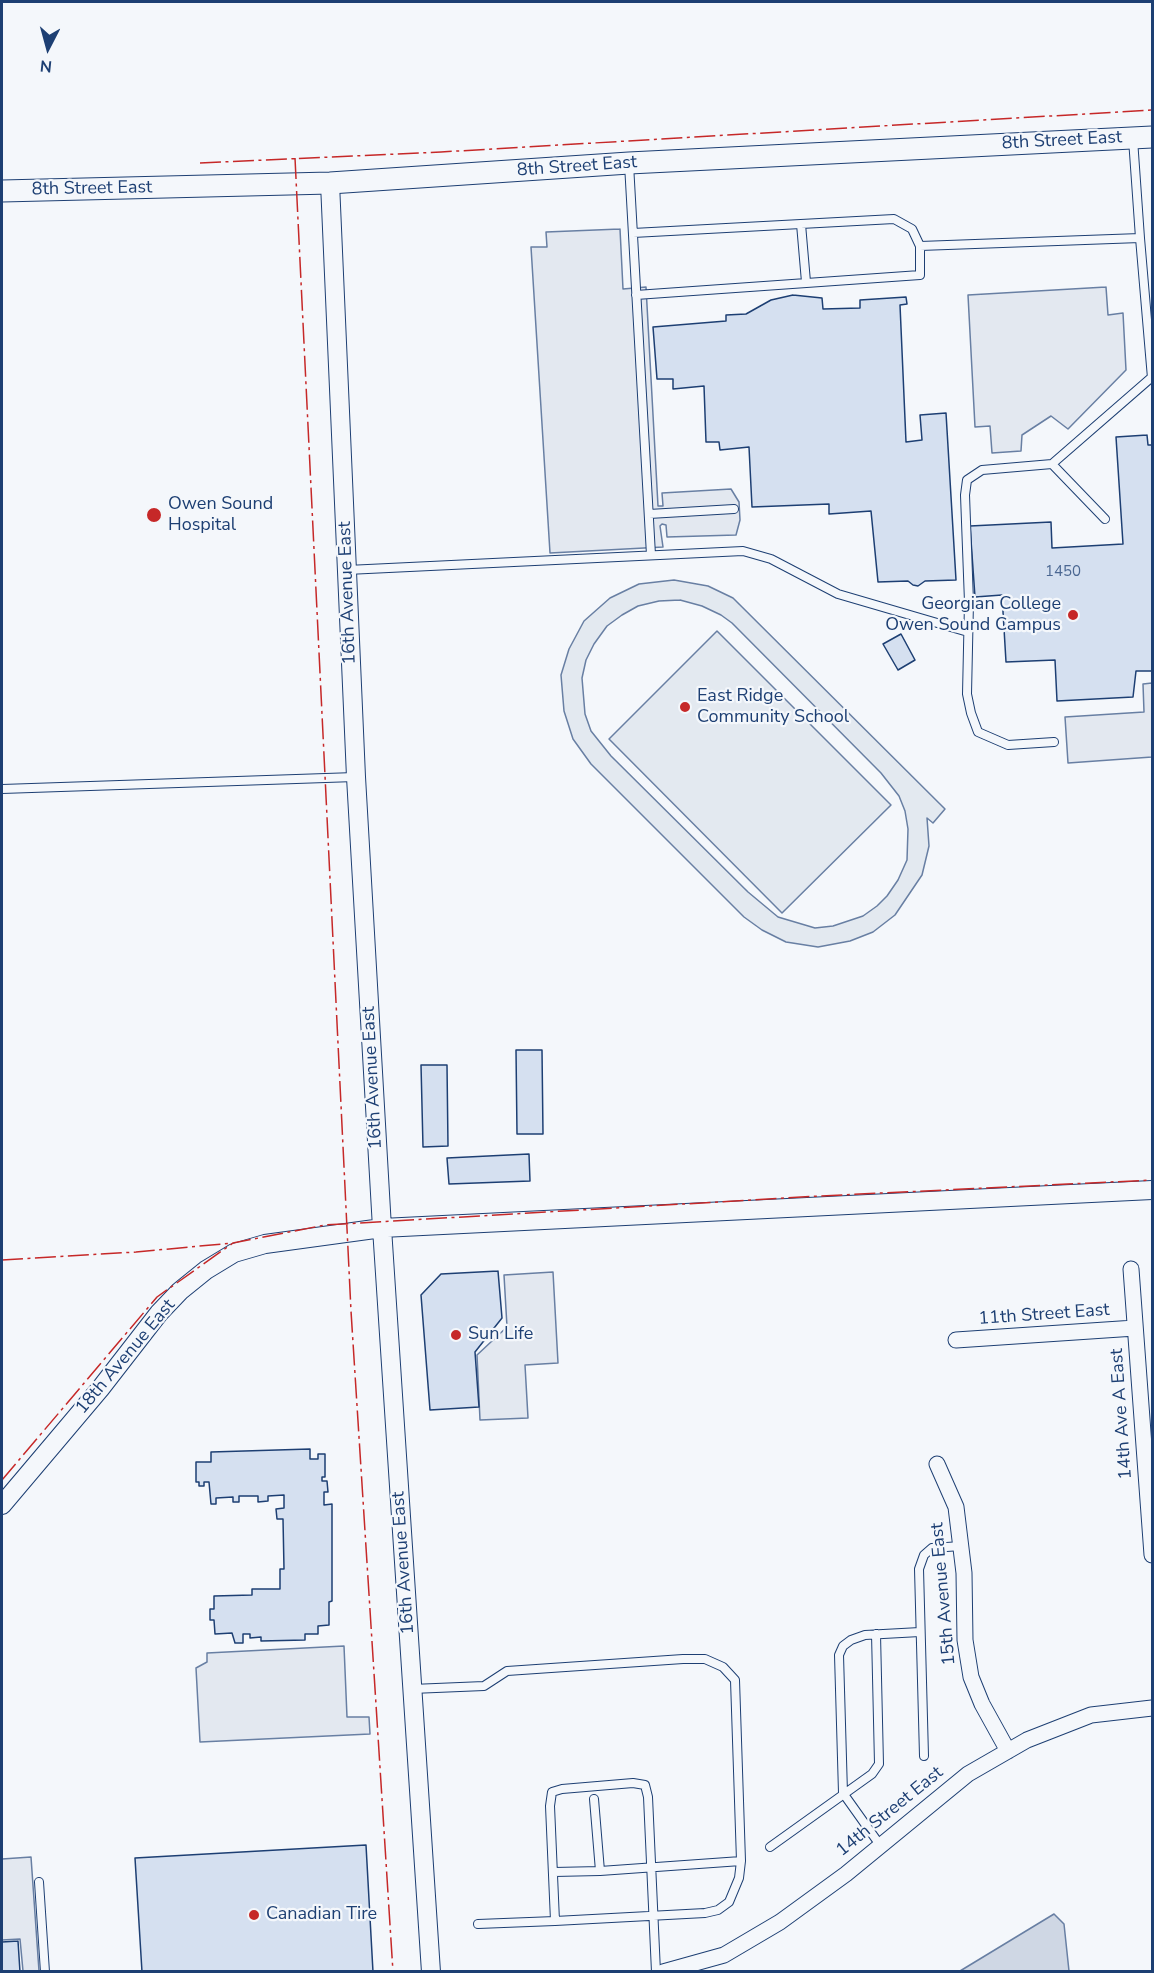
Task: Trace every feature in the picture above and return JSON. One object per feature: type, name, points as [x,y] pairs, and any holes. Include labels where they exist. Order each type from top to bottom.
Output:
[{"type":"main road","name":"8th Street East","points":[[2,190],[330,183],[629,163],[1143,137]]},
{"type":"street","name":"16th Avenue East","points":[[330,183],[356,777],[382,1228],[431,1971]]},
{"type":"street","name":"18th Avenue East","points":[[2,1505],[100,1389],[159,1313],[180,1291],[206,1270],[234,1253],[265,1244],[382,1228],[1152,1190]]},
{"type":"street","name":"14th Ave A East","points":[[1131,1269],[1152,1555]]},
{"type":"street","name":"11th Street East","points":[[956,1340],[1135,1328]]},
{"type":"street","name":"15th Avenue East","points":[[937,1464],[956,1507],[964,1573],[965,1641],[971,1677],[982,1704],[1008,1751]]},
{"type":"street","name":"14th Street East","points":[[663,1971],[724,1955],[780,1922],[846,1874],[968,1774],[1027,1740],[1091,1715],[1152,1708]]},
{"type":"lane","points":[[1054,742],[1008,745],[978,732],[971,713],[968,694],[969,602],[965,503],[967,480],[982,470],[1052,464],[1152,377],[1140,238],[1143,137]]},
{"type":"lane","points":[[629,163],[651,555]]},
{"type":"lane","points":[[633,233],[894,219],[912,229],[920,246],[920,275],[636,294]]},
{"type":"lane","points":[[801,224],[806,282]]},
{"type":"lane","points":[[920,246],[1140,238]]},
{"type":"lane","points":[[1052,464],[1105,519]]},
{"type":"lane","points":[[649,514],[734,509]]},
{"type":"lane","points":[[347,570],[743,550],[771,559],[838,594],[968,632]]},
{"type":"lane","points":[[2,789],[356,777]]},
{"type":"lane","points":[[924,1756],[919,1569],[924,1556],[932,1548],[961,1546]]},
{"type":"lane","points":[[880,1845],[843,1793],[839,1655],[843,1646],[865,1635],[920,1632]]},
{"type":"lane","points":[[770,1847],[872,1774],[879,1764],[876,1634]]},
{"type":"lane","points":[[412,1689],[483,1686],[507,1671],[683,1659],[705,1659],[723,1667],[735,1680],[741,1861],[739,1878],[729,1902],[718,1910],[705,1913],[478,1924]]},
{"type":"lane","points":[[555,1922],[550,1806],[552,1792],[562,1789],[633,1783],[645,1785],[648,1797],[656,1971]]},
{"type":"lane","points":[[594,1799],[600,1871]]},
{"type":"lane","points":[[554,1872],[741,1861]]},
{"type":"lane","points":[[39,1882],[45,1971]]},
{"type":"shaded area","points":[[620,229],[623,289],[646,287],[658,506],[663,506],[662,493],[731,489],[739,502],[740,520],[736,535],[667,537],[666,525],[662,524],[660,526],[663,547],[550,553],[531,247],[547,247],[546,232]]},
{"type":"shaded area","points":[[1106,287],[1108,315],[1123,313],[1126,370],[1068,429],[1051,416],[1022,435],[1021,451],[992,453],[990,426],[975,427],[968,295]]},
{"type":"shaded area","points":[[674,580],[708,586],[733,598],[945,809],[933,823],[927,818],[929,846],[922,875],[895,915],[873,932],[850,941],[818,947],[786,942],[762,930],[744,917],[591,764],[573,739],[564,711],[561,675],[569,649],[584,621],[610,598],[639,584]],"holes":[[[680,600],[702,606],[732,623],[881,773],[899,796],[905,811],[908,829],[907,860],[898,880],[887,896],[863,916],[833,926],[815,928],[778,917],[748,892],[611,756],[591,731],[585,714],[582,678],[586,660],[607,626],[638,606],[659,601]]]},
{"type":"shaded area","points":[[717,631],[891,805],[782,913],[609,739]]},
{"type":"shaded area","points":[[1152,683],[1152,757],[1068,763],[1065,717],[1144,712],[1143,684]]},
{"type":"shaded area","points":[[553,1272],[558,1363],[525,1365],[528,1418],[480,1420],[477,1355],[507,1327],[504,1275]]},
{"type":"shaded area","points":[[344,1646],[347,1717],[369,1717],[370,1734],[200,1742],[196,1668],[207,1662],[207,1653]]},
{"type":"shaded area","points":[[31,1857],[39,1971],[23,1971],[20,1939],[2,1940],[2,1859]]},
{"type":"shaded area","points":[[1054,1914],[1064,1924],[1069,1971],[960,1971]]},
{"type":"building","points":[[793,295],[822,298],[823,309],[860,308],[860,300],[906,297],[907,304],[900,305],[906,442],[922,440],[920,415],[946,413],[956,580],[925,581],[918,586],[908,581],[878,582],[871,511],[829,514],[829,504],[752,507],[749,447],[720,450],[719,442],[706,442],[704,386],[673,389],[673,379],[657,379],[653,327],[726,321],[726,315],[746,314],[771,300]]},
{"type":"building","name":"Georgian College Owen Sound Campus","points":[[1147,435],[1148,445],[1152,445],[1152,671],[1136,671],[1133,697],[1057,701],[1055,660],[1006,662],[1002,595],[975,597],[970,526],[1051,522],[1052,548],[1123,544],[1116,437]]},
{"type":"building","points":[[901,634],[915,660],[898,670],[883,644]]},
{"type":"building","points":[[516,1050],[542,1050],[543,1134],[517,1134]]},
{"type":"building","points":[[421,1065],[447,1065],[448,1146],[423,1147]]},
{"type":"building","points":[[529,1154],[530,1181],[449,1184],[447,1158]]},
{"type":"building","name":"Sun Life","points":[[498,1271],[502,1318],[475,1352],[479,1407],[430,1410],[421,1295],[441,1274]]},
{"type":"building","points":[[310,1449],[310,1459],[318,1459],[318,1454],[325,1454],[325,1477],[322,1477],[322,1481],[327,1481],[328,1492],[324,1492],[324,1505],[332,1504],[332,1601],[329,1602],[329,1625],[318,1626],[318,1634],[305,1634],[305,1640],[261,1641],[261,1637],[250,1638],[250,1634],[243,1634],[243,1643],[235,1643],[232,1633],[215,1634],[214,1620],[210,1620],[210,1609],[214,1609],[214,1596],[252,1595],[252,1589],[280,1589],[280,1569],[284,1569],[283,1519],[277,1519],[276,1509],[284,1508],[284,1495],[268,1496],[268,1501],[258,1502],[258,1496],[239,1496],[239,1502],[233,1502],[233,1497],[216,1498],[216,1504],[211,1504],[209,1482],[204,1482],[204,1486],[199,1486],[199,1482],[196,1482],[196,1462],[211,1462],[211,1452]]},
{"type":"building","name":"Canadian Tire","points":[[366,1845],[373,1972],[142,1972],[135,1858]]},
{"type":"building","points":[[18,1941],[20,1972],[2,1972],[2,1942]]},
{"type":"power","points":[[200,163],[441,152],[1152,110]]},
{"type":"power","points":[[295,158],[351,1311],[393,1972]]},
{"type":"power","points":[[2,1480],[157,1297],[233,1243],[325,1225],[820,1196],[1152,1180]]},
{"type":"power","points":[[2,1260],[136,1252],[233,1243]]},
{"type":"place","name":"Owen Sound Hospital","points":[[154,515]]},
{"type":"place","name":"Georgian College Owen Sound Campus","points":[[1073,615]]},
{"type":"place","name":"East Ridge Community School","points":[[685,707]]},
{"type":"place","name":"Sun Life","points":[[456,1335]]},
{"type":"place","name":"Canadian Tire","points":[[254,1915]]}]
